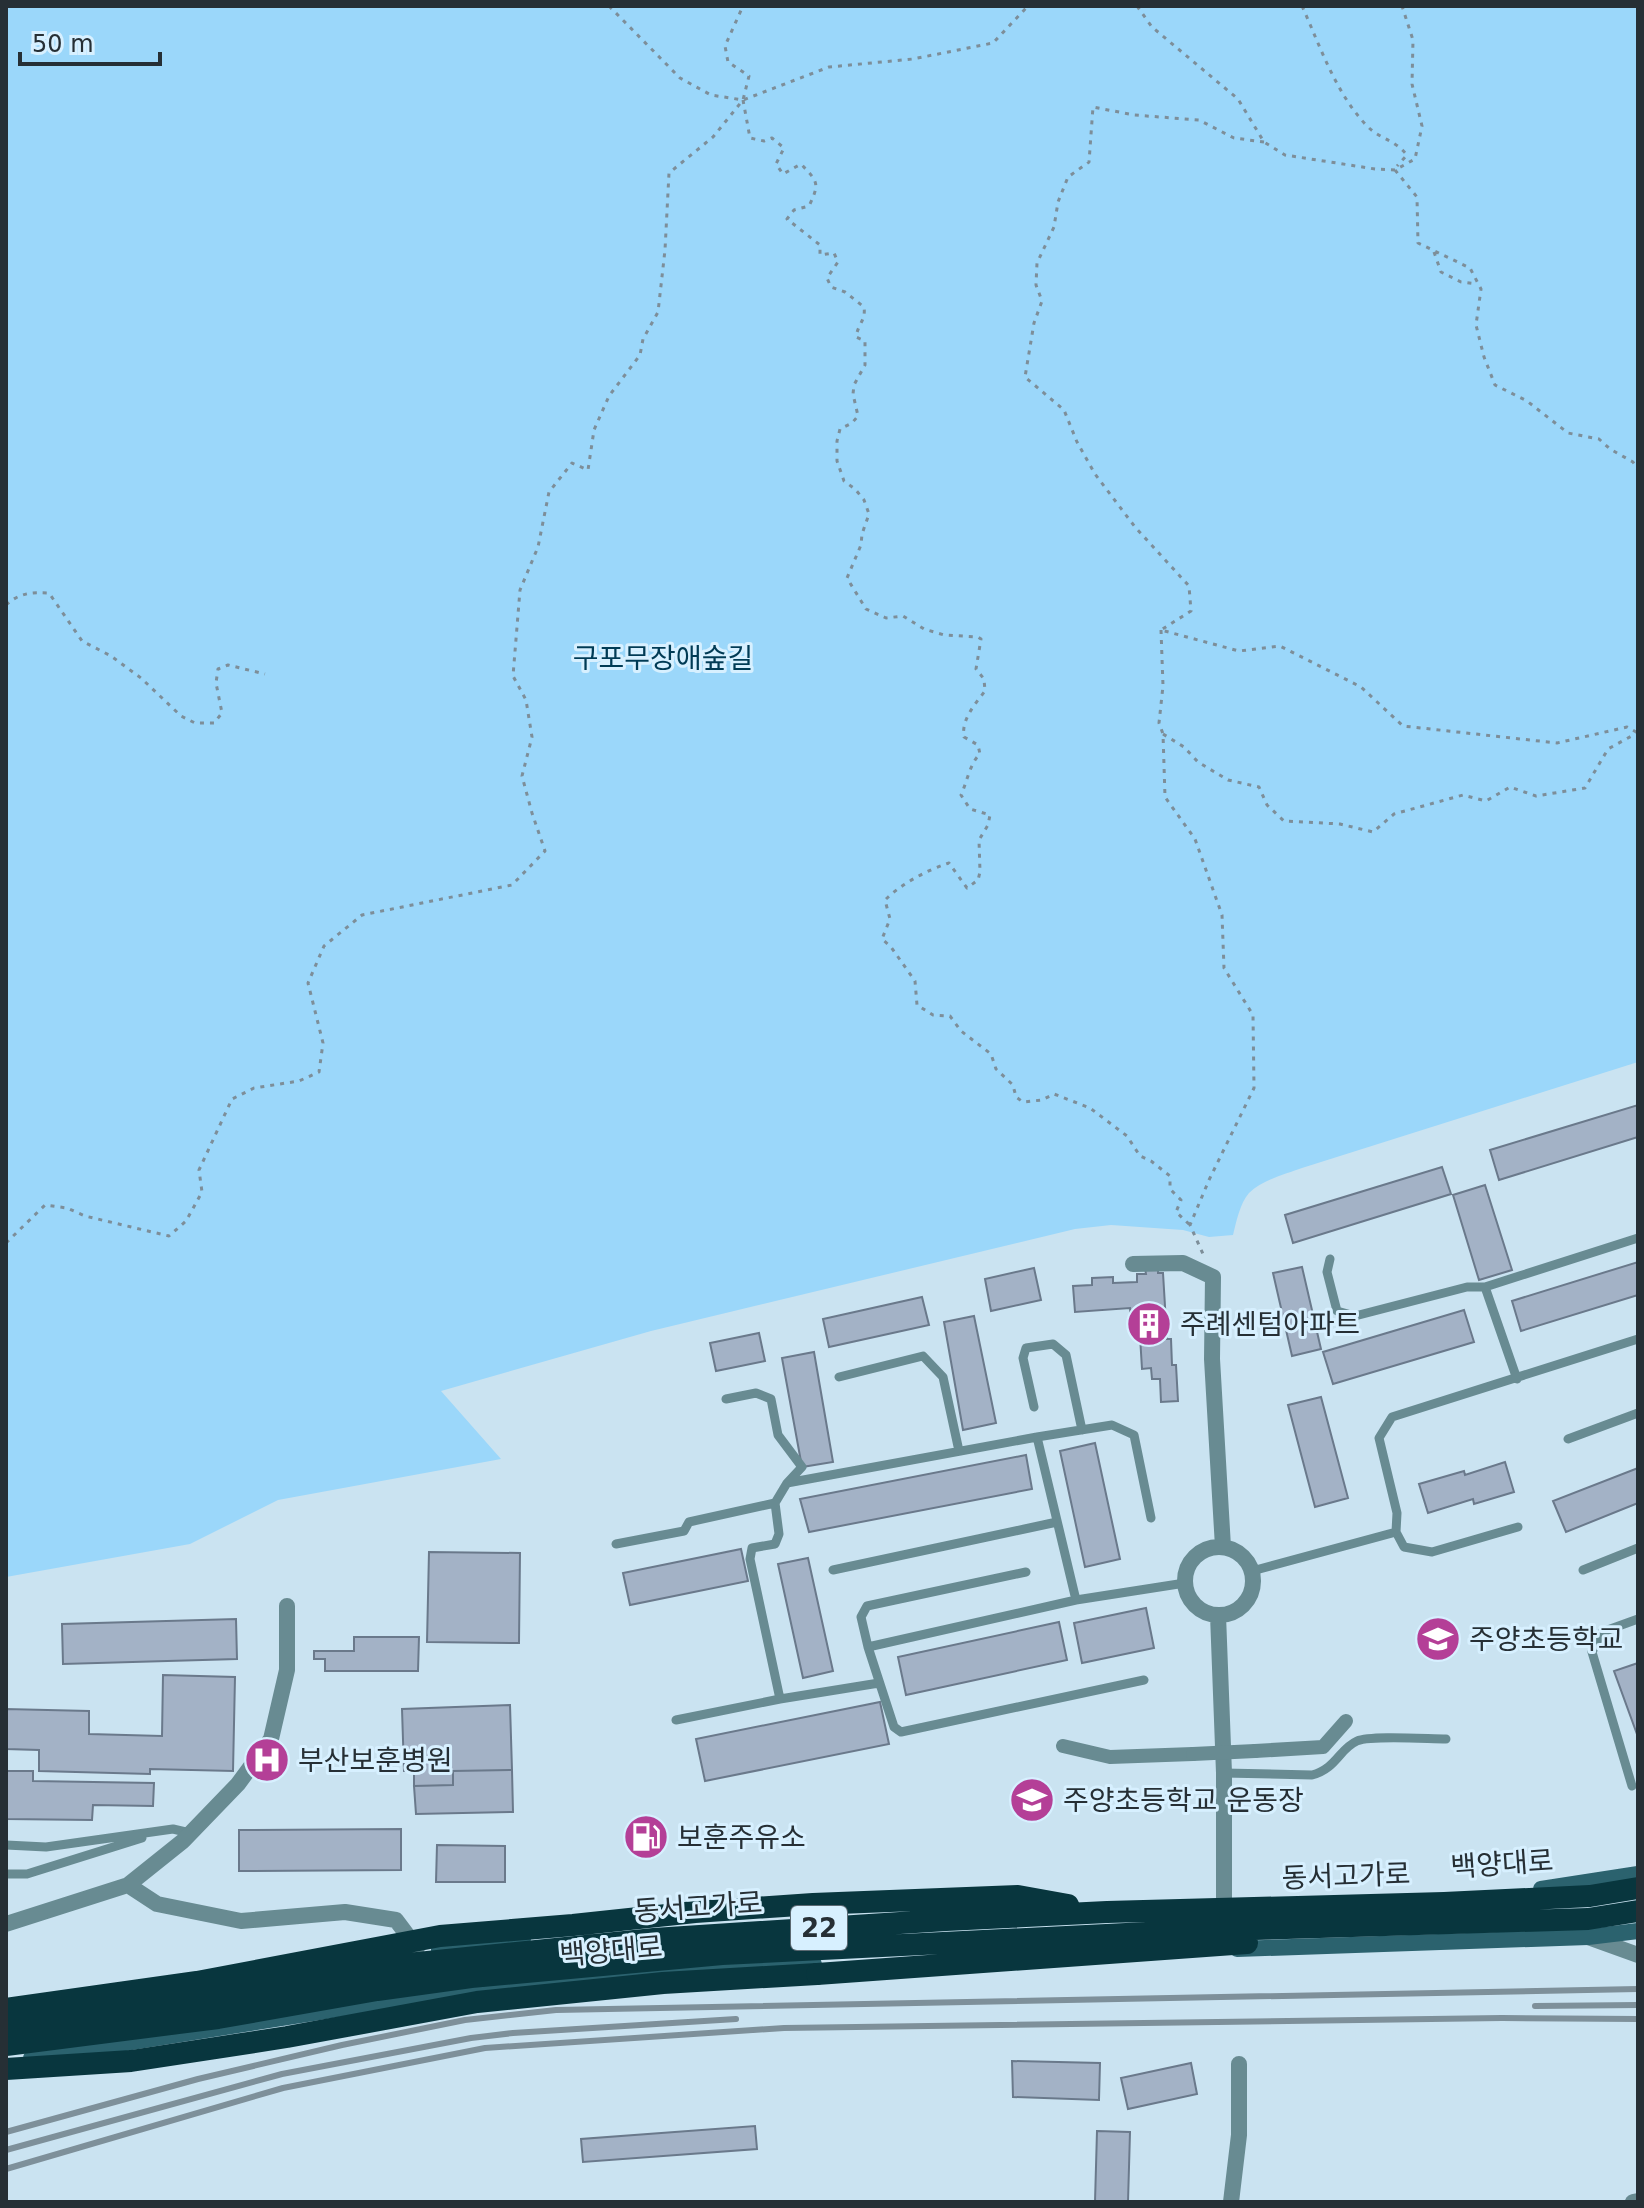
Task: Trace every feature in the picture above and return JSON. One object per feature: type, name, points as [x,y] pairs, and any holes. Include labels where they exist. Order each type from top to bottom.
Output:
[{"type":"highway","name":"동서고가로","points":[[6,2025],[192,2001],[408,1964],[654,1939],[1107,1912],[1590,1896],[1638,1888]]},
{"type":"highway","points":[[6,2009],[197,1982],[440,1936],[695,1912],[1018,1896],[1107,1912]]},
{"type":"highway","name":"동서고가로","points":[[6,2045],[218,2018],[471,1977],[722,1954],[1186,1931],[1588,1919],[1638,1911]]},
{"type":"highway","points":[[6,2069],[131,2061],[287,2037],[477,2002],[663,1983],[1299,1940],[1359,1925]]},
{"type":"main road","name":"백양대로","points":[[6,2018],[85,2010],[271,1983],[421,1953],[634,1924],[772,1914],[1527,1891],[1638,1874]]},
{"type":"main road","name":"백양대로","points":[[6,2062],[451,1991],[656,1973],[765,1965],[1588,1937],[1638,1931]]},
{"type":"street","points":[[1133,1264],[1183,1263],[1213,1277],[1212,1359],[1223,1547]]},
{"type":"street","points":[[1223,1547],[1241,1555],[1252,1571],[1254,1582],[1247,1602],[1229,1614],[1218,1615],[1199,1609],[1192,1602],[1185,1583],[1186,1571],[1192,1561],[1211,1548],[1223,1547]]},
{"type":"street","points":[[6,1924],[128,1885],[190,1833],[238,1784],[271,1739],[287,1670],[287,1606]]},
{"type":"street","points":[[1218,1615],[1224,1773],[1225,1949]]},
{"type":"street","points":[[1063,1746],[1110,1757],[1323,1747],[1346,1721]]},
{"type":"street","points":[[128,1885],[157,1904],[241,1921],[345,1912],[396,1920],[421,1953]]},
{"type":"street","points":[[1588,1937],[1638,1955]]},
{"type":"street","points":[[1231,2202],[1239,2135],[1239,2064]]},
{"type":"lane","points":[[1330,1259],[1327,1272],[1337,1311],[1355,1316],[1467,1287],[1485,1287],[1638,1238]]},
{"type":"lane","points":[[1485,1287],[1517,1379]]},
{"type":"lane","points":[[1518,1527],[1432,1552],[1404,1547],[1396,1532],[1397,1513],[1379,1438],[1392,1417],[1638,1339]]},
{"type":"lane","points":[[1034,1407],[1023,1358],[1026,1348],[1053,1344],[1066,1355],[1082,1430]]},
{"type":"lane","points":[[839,1377],[923,1356],[943,1377],[959,1451]]},
{"type":"lane","points":[[726,1399],[756,1393],[771,1399],[778,1435],[802,1467],[787,1483],[775,1503],[779,1534],[775,1544],[752,1548],[750,1559],[780,1699]]},
{"type":"lane","points":[[1568,1439],[1638,1413]]},
{"type":"lane","points":[[787,1483],[1112,1425],[1134,1435],[1151,1518]]},
{"type":"lane","points":[[1037,1437],[1076,1600]]},
{"type":"lane","points":[[616,1544],[684,1531],[689,1522],[775,1503]]},
{"type":"lane","points":[[833,1570],[1057,1522]]},
{"type":"lane","points":[[1252,1571],[1396,1532]]},
{"type":"lane","points":[[1583,1570],[1638,1548]]},
{"type":"lane","points":[[1026,1572],[867,1606],[861,1617],[894,1727],[901,1732],[1144,1680]]},
{"type":"lane","points":[[868,1647],[1076,1600],[1185,1583]]},
{"type":"lane","points":[[1632,1786],[1592,1652],[1602,1632],[1638,1619]]},
{"type":"lane","points":[[676,1720],[879,1683]]},
{"type":"lane","points":[[1224,1773],[1312,1775],[1324,1772],[1356,1741],[1369,1738],[1446,1739]]},
{"type":"lane","points":[[6,1845],[46,1847],[173,1829],[190,1833]]},
{"type":"lane","points":[[6,1874],[27,1874],[160,1831]]},
{"type":"path","points":[[609,6],[680,78],[711,95],[743,100],[829,67],[913,59],[993,43],[1028,6]]},
{"type":"path","points":[[743,6],[725,46],[728,62],[749,76],[743,100],[750,138],[764,141],[772,138],[784,148],[776,164],[783,174],[801,164],[815,179],[817,189],[809,206],[794,210],[787,219],[820,245],[820,255],[834,253],[838,262],[827,278],[831,287],[845,292],[864,307],[865,316],[856,337],[865,341],[865,365],[854,385],[853,394],[858,416],[840,429],[837,441],[837,461],[844,481],[864,500],[869,514],[861,545],[847,578],[866,609],[886,618],[903,616],[924,629],[944,635],[981,639],[976,669],[984,679],[985,691],[972,707],[962,732],[964,737],[978,745],[980,754],[973,760],[961,795],[970,809],[990,815],[979,840],[978,880],[967,888],[949,863],[902,887],[885,900],[890,919],[882,939],[915,981],[917,1005],[933,1015],[950,1016],[961,1031],[991,1054],[996,1069],[1013,1085],[1016,1097],[1023,1102],[1042,1100],[1054,1094],[1090,1108],[1127,1136],[1140,1156],[1170,1176],[1170,1189],[1181,1200],[1176,1212],[1190,1225],[1213,1277]]},
{"type":"path","points":[[1137,6],[1152,27],[1238,99],[1264,142]]},
{"type":"path","points":[[1302,6],[1328,69],[1345,97],[1369,128],[1385,140],[1397,143],[1407,155],[1395,170]]},
{"type":"path","points":[[1161,630],[1191,611],[1189,586],[1135,527],[1095,474],[1064,410],[1025,377],[1034,323],[1042,301],[1036,285],[1037,263],[1054,227],[1058,202],[1068,177],[1089,162],[1093,107],[1134,115],[1199,120],[1234,138],[1264,142],[1285,155],[1395,170],[1415,159],[1422,126],[1412,84],[1413,40],[1402,6]]},
{"type":"path","points":[[6,1243],[45,1205],[67,1208],[85,1216],[169,1236],[186,1221],[202,1192],[199,1170],[232,1099],[254,1088],[299,1081],[319,1072],[323,1043],[308,983],[324,946],[362,915],[512,885],[545,851],[522,776],[532,737],[526,700],[513,676],[520,590],[538,547],[549,492],[572,463],[588,470],[594,430],[609,396],[640,355],[643,339],[658,312],[669,173],[713,137],[743,100]]},
{"type":"path","points":[[1395,170],[1417,197],[1418,243],[1470,268],[1479,284],[1476,325],[1495,385],[1527,401],[1568,433],[1599,439],[1633,462],[1638,470]]},
{"type":"path","points":[[1434,252],[1441,272],[1461,282],[1479,284]]},
{"type":"path","points":[[6,605],[30,592],[49,593],[82,641],[111,656],[141,678],[181,716],[195,723],[214,723],[222,713],[216,683],[218,669],[228,665],[265,674]]},
{"type":"path","points":[[1161,630],[1163,686],[1159,723],[1163,734],[1165,797],[1195,839],[1222,915],[1224,968],[1253,1015],[1254,1088],[1190,1225]]},
{"type":"path","points":[[1161,630],[1239,651],[1280,646],[1361,687],[1403,726],[1557,743],[1627,727],[1638,733]]},
{"type":"path","points":[[1163,734],[1184,747],[1198,762],[1228,780],[1259,787],[1267,805],[1284,821],[1340,824],[1373,832],[1394,814],[1463,795],[1486,801],[1510,787],[1536,796],[1585,788],[1608,749],[1638,733]]},
{"type":"green space","name":"구포무장애숲길","points":[[6,6],[1638,6],[1638,1062],[1274,1178],[1254,1188],[1246,1197],[1233,1235],[1209,1237],[1183,1230],[1111,1225],[1075,1229],[651,1331],[441,1391],[501,1459],[278,1500],[190,1544],[6,1577]]},
{"type":"building","points":[[1638,1105],[1638,1137],[1499,1180],[1490,1150]]},
{"type":"building","points":[[1442,1167],[1451,1194],[1293,1243],[1285,1215]]},
{"type":"building","points":[[1485,1185],[1512,1270],[1479,1280],[1453,1195]]},
{"type":"building","points":[[1638,1262],[1638,1295],[1521,1331],[1512,1301]]},
{"type":"building","points":[[1302,1267],[1321,1349],[1292,1356],[1273,1273]]},
{"type":"building","points":[[1034,1268],[1041,1300],[991,1311],[985,1279]]},
{"type":"building","name":"주례센텀아파트","points":[[1145,1268],[1158,1268],[1158,1273],[1163,1273],[1167,1339],[1171,1339],[1172,1365],[1176,1365],[1178,1401],[1161,1402],[1160,1379],[1152,1379],[1151,1368],[1142,1369],[1140,1336],[1132,1337],[1130,1308],[1075,1312],[1073,1286],[1092,1285],[1092,1278],[1113,1277],[1113,1283],[1137,1282],[1137,1274],[1146,1274]]},
{"type":"building","points":[[922,1297],[929,1325],[829,1347],[823,1319]]},
{"type":"building","points":[[1464,1310],[1474,1342],[1333,1384],[1323,1352]]},
{"type":"building","points":[[974,1316],[996,1423],[963,1430],[944,1322]]},
{"type":"building","points":[[759,1333],[765,1361],[716,1371],[710,1343]]},
{"type":"building","points":[[814,1352],[833,1462],[802,1467],[782,1358]]},
{"type":"building","points":[[1321,1397],[1348,1498],[1315,1507],[1288,1405]]},
{"type":"building","points":[[1095,1443],[1120,1559],[1085,1567],[1060,1451]]},
{"type":"building","points":[[1026,1455],[1032,1489],[809,1532],[800,1499]]},
{"type":"building","points":[[1505,1462],[1514,1492],[1474,1504],[1473,1499],[1428,1513],[1419,1484],[1464,1471],[1465,1475]]},
{"type":"building","points":[[1638,1468],[1638,1503],[1566,1532],[1553,1501]]},
{"type":"building","points":[[741,1549],[748,1581],[630,1605],[623,1573]]},
{"type":"building","points":[[429,1552],[520,1553],[519,1643],[427,1642]]},
{"type":"building","points":[[808,1558],[833,1671],[803,1678],[778,1564]]},
{"type":"building","points":[[1146,1608],[1154,1648],[1082,1663],[1074,1623]]},
{"type":"building","points":[[236,1619],[237,1659],[63,1664],[62,1624]]},
{"type":"building","points":[[1059,1622],[1067,1660],[906,1695],[898,1657]]},
{"type":"building","points":[[354,1637],[419,1637],[418,1671],[325,1671],[325,1659],[314,1659],[314,1651],[354,1651]]},
{"type":"building","points":[[1638,1663],[1638,1737],[1614,1671]]},
{"type":"building","points":[[163,1675],[235,1677],[233,1771],[150,1769],[150,1774],[39,1771],[39,1750],[6,1749],[6,1709],[89,1711],[89,1734],[162,1736]]},
{"type":"building","points":[[880,1702],[889,1744],[705,1781],[696,1739]]},
{"type":"building","points":[[510,1705],[512,1770],[453,1771],[453,1785],[414,1786],[414,1770],[404,1771],[402,1709]]},
{"type":"building","points":[[512,1770],[513,1812],[416,1814],[414,1786],[453,1785],[453,1771]]},
{"type":"building","points":[[6,1771],[33,1771],[33,1781],[154,1783],[153,1806],[93,1805],[92,1820],[6,1819]]},
{"type":"building","points":[[401,1829],[401,1870],[239,1871],[239,1830]]},
{"type":"building","points":[[437,1845],[505,1846],[505,1882],[436,1882]]},
{"type":"building","points":[[1012,2061],[1100,2063],[1099,2100],[1013,2097]]},
{"type":"building","points":[[1191,2063],[1197,2094],[1128,2109],[1121,2078]]},
{"type":"building","points":[[755,2126],[757,2149],[583,2162],[581,2139]]},
{"type":"building","points":[[1097,2131],[1130,2132],[1128,2202],[1095,2202]]},
{"type":"railway","points":[[6,2132],[198,2079],[342,2045],[465,2020],[556,2010],[1638,1989]]},
{"type":"railway","points":[[1535,2006],[1638,2005]]},
{"type":"railway","points":[[6,2169],[283,2088],[485,2048],[784,2028],[1502,2018],[1638,2019]]},
{"type":"railway","points":[[6,2150],[282,2074],[471,2038],[736,2019]]},
{"type":"place","name":"주례센텀아파트","points":[[1149,1324]]},
{"type":"place","name":"주양초등학교","points":[[1438,1639]]},
{"type":"place","name":"부산보훈병원","points":[[267,1760]]},
{"type":"place","name":"주양초등학교 운동장","points":[[1032,1800]]},
{"type":"place","name":"보훈주유소","points":[[646,1837]]}]
